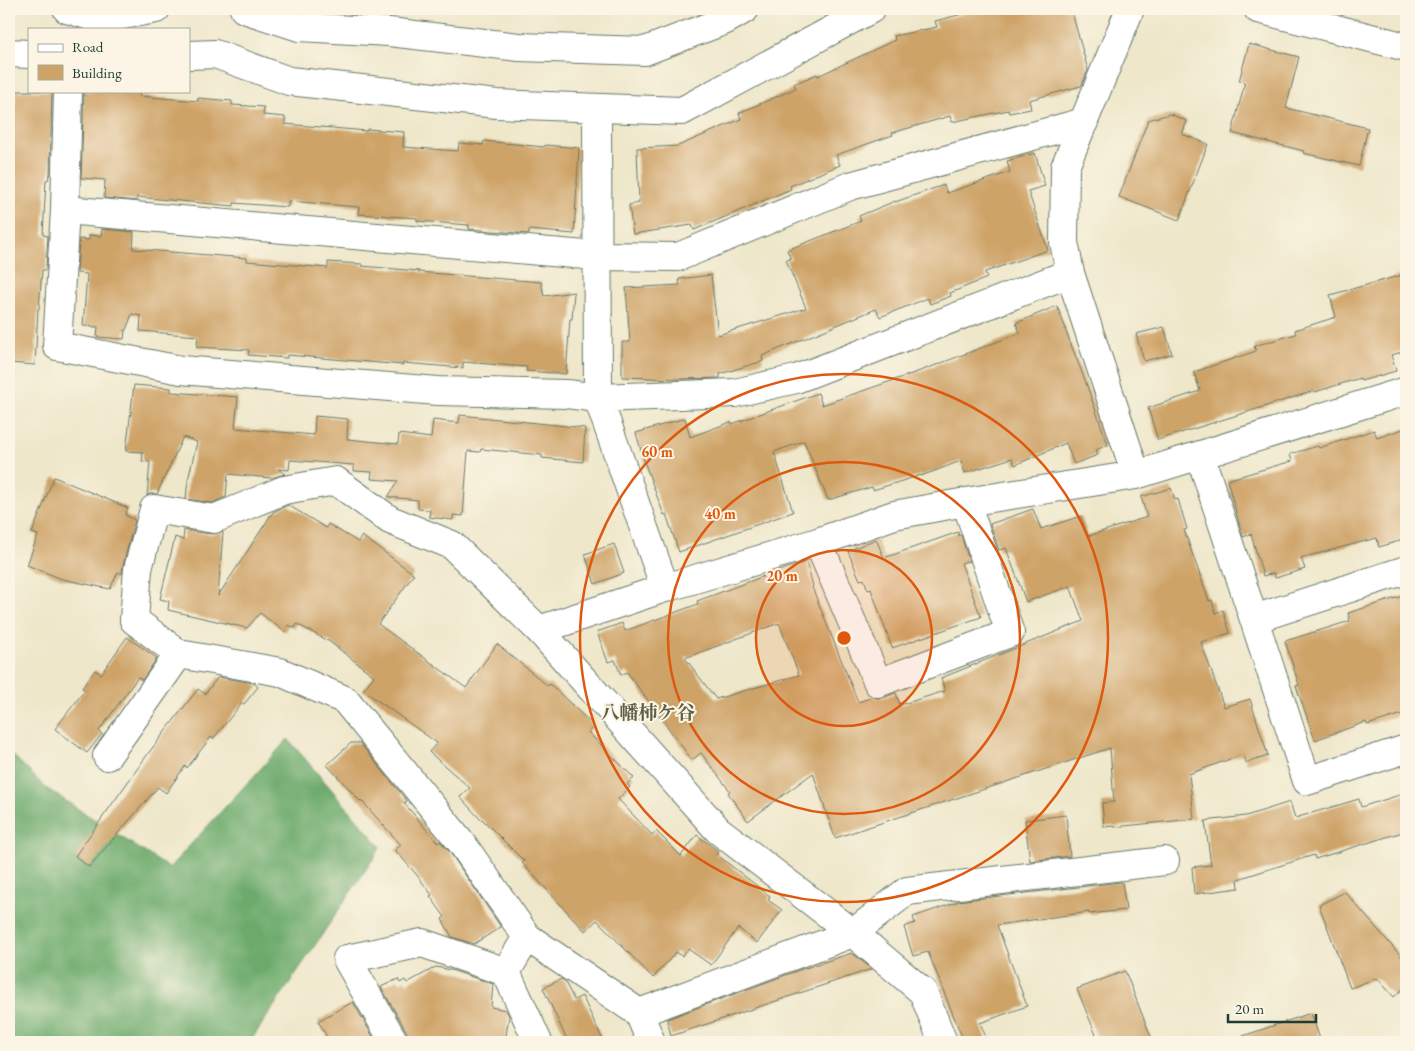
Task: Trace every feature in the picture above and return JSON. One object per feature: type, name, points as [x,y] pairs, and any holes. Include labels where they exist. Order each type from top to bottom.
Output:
[{"type":"street","points":[[67,9],[101,19],[156,9]]},
{"type":"street","points":[[244,9],[299,28],[389,32],[518,47],[646,50],[726,20],[745,9]]},
{"type":"street","points":[[190,55],[215,54],[289,81],[497,104],[682,111],[871,9]]},
{"type":"street","points":[[1130,9],[1065,168],[1064,242],[1070,273],[1136,475]]},
{"type":"street","points":[[1258,9],[1406,47]]},
{"type":"street","points":[[9,53],[28,54]]},
{"type":"street","points":[[68,92],[65,210],[57,346],[181,370],[438,391],[567,394],[598,398],[735,393],[796,379],[1070,273]]},
{"type":"street","points":[[597,108],[598,398],[666,588]]},
{"type":"street","points":[[65,210],[597,256],[678,257],[850,186],[1084,122]]},
{"type":"street","points":[[539,630],[666,588],[818,542],[894,515],[1136,475],[1406,391]]},
{"type":"street","points":[[1200,455],[1307,780],[1406,749]]},
{"type":"street","points":[[651,1042],[639,1013],[527,937],[461,842],[345,700],[280,672],[179,654],[134,620],[138,568],[154,509],[214,520],[284,490],[336,481],[390,520],[452,545],[539,630],[718,830],[853,933],[923,992],[943,1042]]},
{"type":"street","points":[[818,542],[878,683],[1010,633],[966,502]]},
{"type":"street","points":[[1254,619],[1406,570]]},
{"type":"street","points":[[107,756],[179,654]]},
{"type":"street","points":[[639,1013],[853,933],[907,891],[1165,860]]},
{"type":"street","points":[[506,972],[527,937]]},
{"type":"street","points":[[394,1042],[347,959],[422,943],[506,972],[538,1042]]},
{"type":"green space","points":[[288,739],[381,847],[250,1042],[9,1042],[9,751],[46,788],[169,868]]},
{"type":"building","points":[[982,9],[1071,9],[1088,70],[1081,86],[1029,100],[1031,109],[1009,113],[1008,110],[952,122],[950,116],[892,133],[893,135],[836,155],[840,165],[790,186],[791,189],[694,230],[692,225],[633,234],[629,205],[639,203],[637,148],[678,146],[741,119],[739,113],[796,88],[794,84],[817,74],[818,76],[895,40],[894,36],[937,27],[935,21]]},
{"type":"building","points":[[1249,44],[1299,57],[1286,108],[1368,128],[1359,166],[1303,153],[1304,151],[1232,133],[1245,82],[1239,81]]},
{"type":"building","points":[[16,91],[52,92],[50,175],[48,180],[46,180],[43,235],[48,236],[46,270],[42,270],[35,365],[9,363],[9,139],[13,139]]},
{"type":"building","points":[[84,92],[132,92],[140,93],[139,96],[198,101],[198,98],[232,101],[232,105],[264,107],[263,115],[285,117],[285,124],[404,132],[403,147],[458,151],[459,143],[483,145],[484,141],[544,147],[545,145],[579,148],[574,234],[529,230],[529,234],[469,229],[469,225],[417,221],[417,218],[358,214],[359,207],[288,201],[288,207],[234,203],[234,206],[137,197],[137,201],[104,198],[105,180],[81,178]]},
{"type":"building","points":[[1170,114],[1187,121],[1182,134],[1208,144],[1179,220],[1119,197],[1148,120]]},
{"type":"building","points":[[1035,153],[1045,186],[1028,191],[1048,250],[985,272],[987,278],[950,293],[951,296],[930,304],[928,298],[880,317],[876,309],[762,356],[763,361],[720,374],[720,378],[622,377],[622,342],[630,342],[626,288],[680,285],[679,279],[711,275],[718,335],[806,308],[786,260],[791,259],[787,250],[861,221],[859,216],[895,201],[944,185],[947,193],[1010,172],[1007,161]]},
{"type":"building","points":[[102,229],[134,232],[133,249],[247,258],[247,261],[328,268],[328,262],[362,264],[362,266],[418,272],[541,282],[544,296],[574,292],[566,374],[526,371],[527,367],[463,362],[463,368],[287,355],[287,358],[248,355],[249,350],[197,347],[198,336],[140,331],[141,316],[132,314],[125,330],[124,339],[97,337],[98,327],[83,326],[87,274],[77,273],[79,239],[89,240],[89,235],[101,236]]},
{"type":"building","points":[[1406,274],[1406,351],[1391,355],[1396,371],[1361,381],[1360,378],[1314,391],[1158,440],[1148,408],[1200,391],[1194,372],[1256,351],[1254,346],[1296,334],[1295,330],[1336,317],[1330,295]]},
{"type":"building","points":[[1057,306],[1108,445],[1096,450],[1098,455],[1074,464],[1066,443],[1015,465],[1012,458],[965,473],[961,461],[921,476],[873,490],[872,487],[828,500],[804,441],[774,452],[793,512],[679,552],[666,514],[664,515],[645,464],[636,433],[685,418],[690,437],[818,393],[822,405],[923,370],[1020,333],[1016,323]]},
{"type":"building","points":[[1164,327],[1172,354],[1144,361],[1136,334]]},
{"type":"building","points":[[134,385],[171,388],[171,392],[238,397],[235,428],[314,435],[315,416],[348,419],[347,439],[398,444],[399,434],[431,438],[433,420],[459,423],[460,415],[585,428],[583,462],[542,458],[542,455],[481,449],[480,452],[468,451],[463,516],[453,515],[453,520],[429,517],[430,510],[418,509],[418,500],[388,497],[398,481],[371,479],[372,472],[354,471],[354,465],[290,460],[289,470],[278,469],[285,474],[271,478],[228,474],[226,497],[212,503],[186,499],[188,480],[197,442],[183,437],[157,494],[149,494],[147,496],[150,462],[142,461],[143,452],[126,451]]},
{"type":"building","points":[[1406,428],[1406,539],[1379,547],[1377,538],[1301,558],[1305,569],[1275,578],[1274,573],[1263,576],[1251,534],[1243,537],[1227,480],[1292,461],[1290,454],[1318,446],[1319,448],[1374,430],[1377,438]]},
{"type":"building","points":[[54,477],[128,508],[125,515],[135,520],[122,574],[118,572],[110,589],[62,579],[27,565],[38,535],[32,533]]},
{"type":"building","points":[[1171,488],[1175,500],[1178,499],[1187,529],[1184,530],[1209,601],[1212,600],[1215,613],[1223,610],[1230,633],[1201,642],[1224,707],[1250,699],[1268,756],[1246,763],[1244,754],[1189,774],[1194,819],[1104,827],[1102,803],[1114,802],[1110,748],[835,838],[813,773],[748,821],[728,793],[730,791],[701,753],[692,760],[627,672],[621,675],[615,660],[608,662],[597,632],[622,623],[625,631],[698,604],[697,601],[806,562],[812,587],[858,702],[873,697],[883,698],[896,693],[900,705],[945,691],[941,678],[1083,621],[1070,586],[1026,602],[1006,548],[999,550],[990,524],[1033,509],[1041,529],[1081,516],[1088,536],[1147,517],[1141,497]],"holes":[[[779,623],[799,675],[716,699],[685,658]]]},
{"type":"building","points":[[288,505],[326,528],[328,524],[358,542],[362,536],[414,574],[378,624],[466,688],[497,644],[548,686],[550,684],[594,726],[588,732],[634,778],[627,784],[630,787],[618,799],[652,835],[656,831],[681,856],[697,835],[718,851],[716,854],[770,896],[768,900],[782,910],[757,943],[738,928],[711,965],[688,949],[682,956],[676,952],[653,978],[597,920],[585,931],[522,863],[524,861],[460,797],[470,788],[429,752],[437,743],[363,690],[374,676],[330,642],[297,624],[295,628],[288,625],[285,632],[260,613],[247,628],[168,610],[169,601],[160,599],[175,537],[183,540],[184,530],[211,534],[223,532],[218,596],[273,512]]},
{"type":"building","points":[[958,532],[959,536],[961,535],[969,561],[961,563],[981,617],[892,648],[871,589],[868,590],[864,579],[860,580],[848,551],[876,539],[884,558]]},
{"type":"building","points":[[614,544],[624,573],[595,584],[585,554]]},
{"type":"building","points":[[1406,595],[1406,713],[1367,725],[1366,722],[1315,740],[1296,686],[1299,685],[1285,641],[1350,621],[1348,613]]},
{"type":"building","points":[[127,637],[157,658],[142,680],[138,677],[99,731],[102,734],[87,753],[55,729],[85,690],[82,688],[95,670],[101,674]]},
{"type":"building","points":[[218,677],[254,683],[258,687],[244,704],[242,703],[213,739],[211,737],[187,768],[185,766],[166,793],[158,787],[89,867],[75,856],[150,751],[198,689],[205,694]]},
{"type":"building","points":[[351,743],[360,743],[407,801],[404,803],[438,843],[440,841],[449,851],[501,927],[474,944],[452,937],[442,919],[445,917],[430,896],[432,895],[395,850],[401,845],[327,765]]},
{"type":"building","points":[[1406,793],[1406,831],[1315,859],[1314,855],[1238,879],[1239,888],[1194,894],[1192,867],[1211,865],[1205,821],[1246,816],[1290,802],[1295,818],[1359,799],[1361,807]]},
{"type":"building","points":[[1066,815],[1070,856],[1030,861],[1025,820]]},
{"type":"building","points":[[1122,882],[1126,910],[1089,914],[1089,912],[997,925],[1027,1006],[980,1023],[988,1042],[964,1042],[928,952],[913,956],[904,927],[915,923],[913,917],[957,901]]},
{"type":"building","points":[[1345,892],[1406,962],[1406,986],[1394,997],[1377,978],[1350,988],[1319,905]]},
{"type":"building","points":[[852,953],[872,969],[671,1036],[667,1019],[802,969]]},
{"type":"building","points":[[436,967],[493,984],[491,1007],[506,1010],[509,1016],[505,1042],[410,1042],[408,1034],[381,987],[398,979],[400,983],[405,980],[407,983]]},
{"type":"building","points":[[1125,971],[1153,1042],[1099,1042],[1077,989]]},
{"type":"building","points":[[561,979],[565,982],[574,1000],[582,996],[604,1042],[568,1042],[543,988]]},
{"type":"building","points":[[353,1002],[376,1042],[330,1042],[318,1021]]},
{"type":"building","points":[[1311,1013],[1321,1042],[1238,1042],[1237,1038]]},
{"type":"district","name":"八幡柿ケ谷","points":[[648,712]]}]
